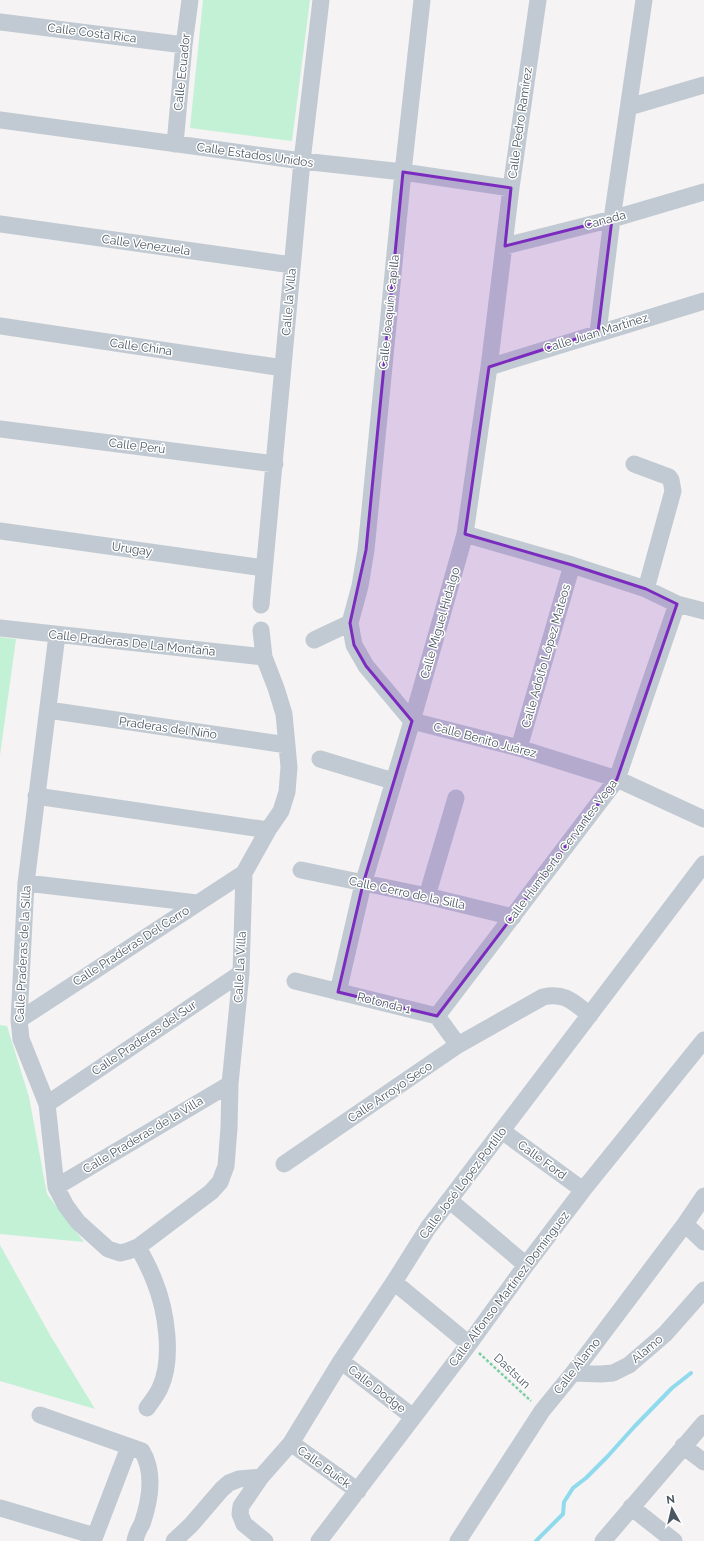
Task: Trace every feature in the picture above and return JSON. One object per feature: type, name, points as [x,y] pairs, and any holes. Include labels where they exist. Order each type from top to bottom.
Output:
[{"type":"street","name":"Calle Ecuador","points":[[174,144],[190,0]]},
{"type":"street","name":"Calle la Villa","points":[[261,605],[302,161],[321,0]]},
{"type":"street","name":"Calle Joaquín Capilla","points":[[350,623],[360,586],[366,550],[403,172],[422,0]]},
{"type":"street","name":"Calle Pedro Ramírez","points":[[505,246],[511,188],[538,0]]},
{"type":"street","points":[[598,332],[612,219],[644,0]]},
{"type":"street","name":"Calle Costa Rica","points":[[0,22],[184,44]]},
{"type":"street","points":[[629,107],[704,85]]},
{"type":"street","name":"Calle Estados Unidos","points":[[0,120],[302,161],[403,172],[511,188]]},
{"type":"street","name":"Canada","points":[[505,246],[612,219],[704,192]]},
{"type":"street","name":"Calle Venezuela","points":[[0,224],[292,265]]},
{"type":"street","name":"Calle Miguel Hidalgo","points":[[338,992],[363,884],[412,721],[465,534],[505,246]]},
{"type":"street","name":"Calle Juan Martínez","points":[[489,367],[598,332],[704,301]]},
{"type":"street","name":"Calle China","points":[[0,326],[283,368]]},
{"type":"street","name":"Calle Perú","points":[[0,429],[275,464]]},
{"type":"street","points":[[634,464],[669,477],[673,491],[646,589]]},
{"type":"street","name":"Urugay","points":[[0,531],[264,568]]},
{"type":"street","points":[[465,534],[572,565],[646,589],[677,604],[704,611]]},
{"type":"street","name":"Calle Adolfo López Mateos","points":[[519,748],[572,565]]},
{"type":"street","name":"Calle Humberto Cervantes Vega","points":[[437,1016],[513,918],[617,779],[677,604]]},
{"type":"street","points":[[314,640],[350,623],[354,645],[366,666],[412,721]]},
{"type":"street","name":"Calle Praderas De La Montaña","points":[[0,628],[264,657]]},
{"type":"street","name":"Calle La Villa","points":[[108,1249],[120,1253],[138,1247],[211,1192],[220,1182],[226,1166],[230,1084],[241,973],[244,873],[268,830],[281,811],[287,792],[290,766],[284,714],[264,657],[260,630]]},
{"type":"street","name":"Calle Praderas de la Silla","points":[[57,635],[26,883],[18,1020],[21,1039],[47,1104],[56,1187],[66,1206],[78,1222],[108,1249]]},
{"type":"street","name":"Praderas del Niño","points":[[48,710],[287,745]]},
{"type":"street","name":"Calle Benito Juárez","points":[[412,721],[519,748],[617,779],[704,819]]},
{"type":"street","points":[[320,759],[393,781]]},
{"type":"street","points":[[36,796],[268,830]]},
{"type":"street","points":[[427,896],[456,798]]},
{"type":"street","name":"Calle José López Portillo","points":[[265,1541],[244,1524],[240,1514],[241,1506],[261,1477],[291,1443],[341,1361],[428,1228],[704,864]]},
{"type":"street","name":"Calle Cerro de la Silla","points":[[300,870],[427,896],[513,918]]},
{"type":"street","name":"Calle Praderas Del Cerro","points":[[18,1020],[244,873]]},
{"type":"street","points":[[26,883],[197,903]]},
{"type":"street","name":"Calle Praderas del Sur","points":[[47,1104],[241,973]]},
{"type":"street","name":"Rotonda 1","points":[[295,981],[437,1016]]},
{"type":"street","name":"Calle Arroyo Seco","points":[[284,1164],[458,1045],[543,997],[554,994],[566,997],[590,1015]]},
{"type":"street","points":[[437,1016],[458,1045]]},
{"type":"street","name":"Calle Alfonso Martínez Domínguez","points":[[319,1541],[469,1344],[583,1190],[704,1040]]},
{"type":"street","name":"Calle Praderas de la Villa","points":[[56,1187],[230,1084]]},
{"type":"street","name":"Calle Ford","points":[[502,1130],[583,1190]]},
{"type":"street","name":"Calle Álamo","points":[[458,1541],[542,1411],[573,1373],[685,1224],[704,1196]]},
{"type":"street","points":[[449,1200],[526,1265]]},
{"type":"street","points":[[685,1224],[704,1242]]},
{"type":"street","points":[[138,1247],[154,1279],[161,1300],[166,1326],[166,1368],[160,1388],[147,1408]]},
{"type":"street","points":[[394,1282],[469,1344]]},
{"type":"street","name":"Alamo","points":[[573,1373],[600,1374],[613,1372],[629,1365],[665,1334],[704,1290]]},
{"type":"street","name":"Calle Dodge","points":[[341,1361],[413,1417]]},
{"type":"street","points":[[40,1414],[136,1449],[146,1458],[150,1489],[147,1507],[135,1541]]},
{"type":"street","points":[[603,1541],[704,1423]]},
{"type":"street","name":"Calle Buick","points":[[291,1443],[358,1491]]},
{"type":"street","points":[[683,1446],[704,1462]]},
{"type":"street","points":[[0,1508],[93,1538],[136,1449]]},
{"type":"street","points":[[174,1541],[191,1525],[222,1489],[230,1483],[239,1479],[261,1477]]},
{"type":"street","points":[[631,1507],[674,1541]]},
{"type":"path","name":"Dastsun","points":[[469,1344],[542,1411]]},
{"type":"highlighted area","points":[[403,172],[511,188],[505,246],[612,219],[598,332],[489,367],[465,534],[572,565],[646,589],[677,604],[617,779],[437,1016],[338,992],[363,884],[412,721],[366,666],[354,645],[350,623],[366,550]]},
{"type":"green space","points":[[203,0],[310,0],[292,141],[190,128]]},
{"type":"green space","points":[[0,637],[16,639],[0,755]]},
{"type":"green space","points":[[0,1025],[7,1026],[29,1097],[47,1194],[84,1242],[0,1234]]},
{"type":"green space","points":[[0,1245],[50,1335],[95,1409],[0,1381]]},
{"type":"waterway","points":[[536,1541],[563,1514],[564,1502],[573,1488],[586,1478],[607,1457],[672,1388],[691,1373]]}]
